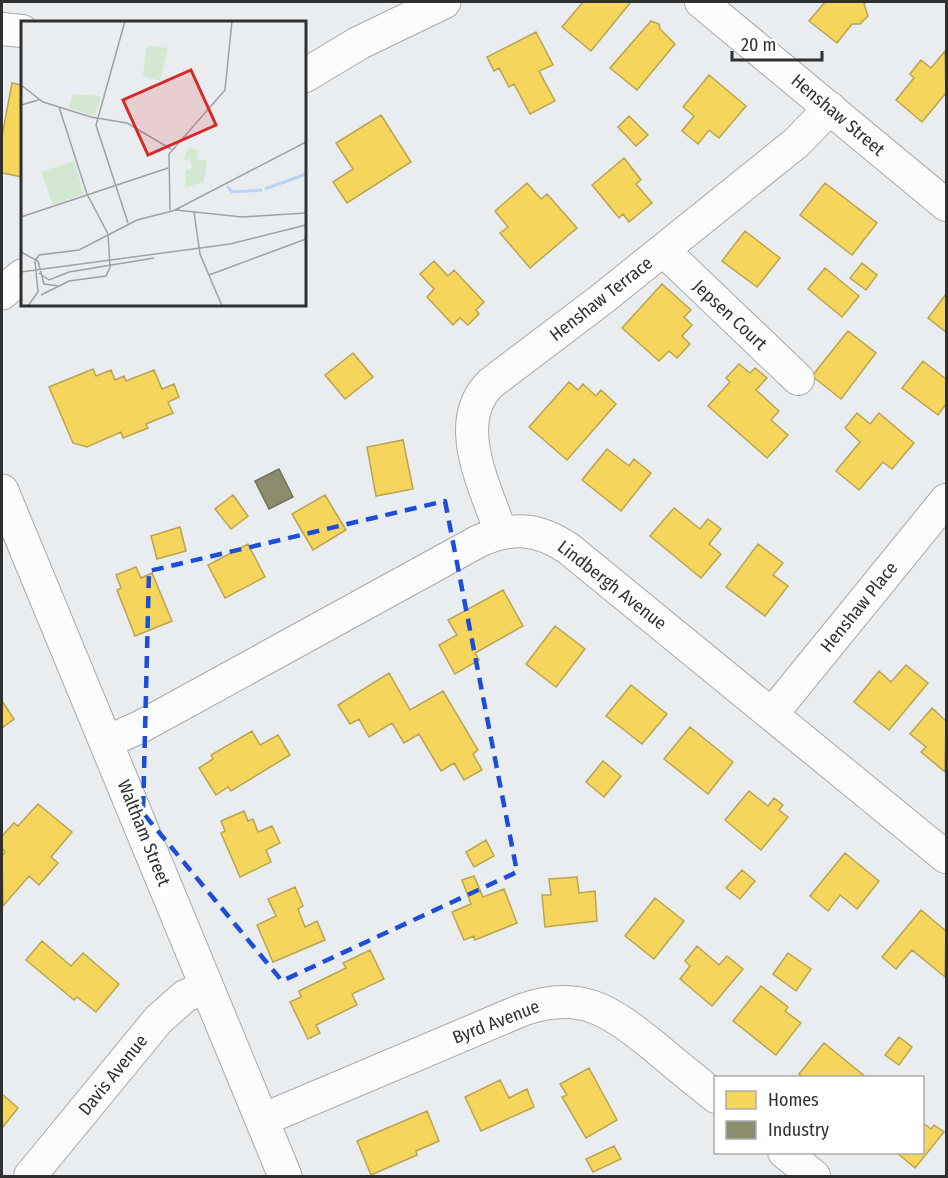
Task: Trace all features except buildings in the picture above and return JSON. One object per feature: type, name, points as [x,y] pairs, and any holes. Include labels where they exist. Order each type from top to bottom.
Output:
[{"type":"main road","points":[[306,75],[359,43],[444,2]]},
{"type":"main road","name":"Waltham Street","points":[[2,491],[285,1176]]},
{"type":"street","name":"Henshaw Street","points":[[701,2],[946,205]]},
{"type":"street","points":[[2,29],[21,31]]},
{"type":"street","name":"Henshaw Terrace","points":[[501,533],[478,460],[471,428],[474,409],[480,394],[796,143],[830,108]]},
{"type":"street","name":"Jepsen Court","points":[[663,250],[798,379]]},
{"type":"street","name":"Henshaw Place","points":[[772,714],[946,500]]},
{"type":"street","name":"Lindbergh Avenue","points":[[107,742],[142,726],[479,542],[501,533],[532,531],[560,543],[946,857]]},
{"type":"street","name":"Davis Avenue","points":[[30,1176],[158,1020],[185,996],[207,987]]},
{"type":"street","name":"Byrd Avenue","points":[[262,1120],[522,1010],[555,1000],[585,1004],[613,1015],[714,1095]]},
{"type":"street","points":[[786,1154],[814,1176]]},
{"type":"highlighted area","points":[[445,501],[517,872],[282,981],[143,813],[149,571]]}]
